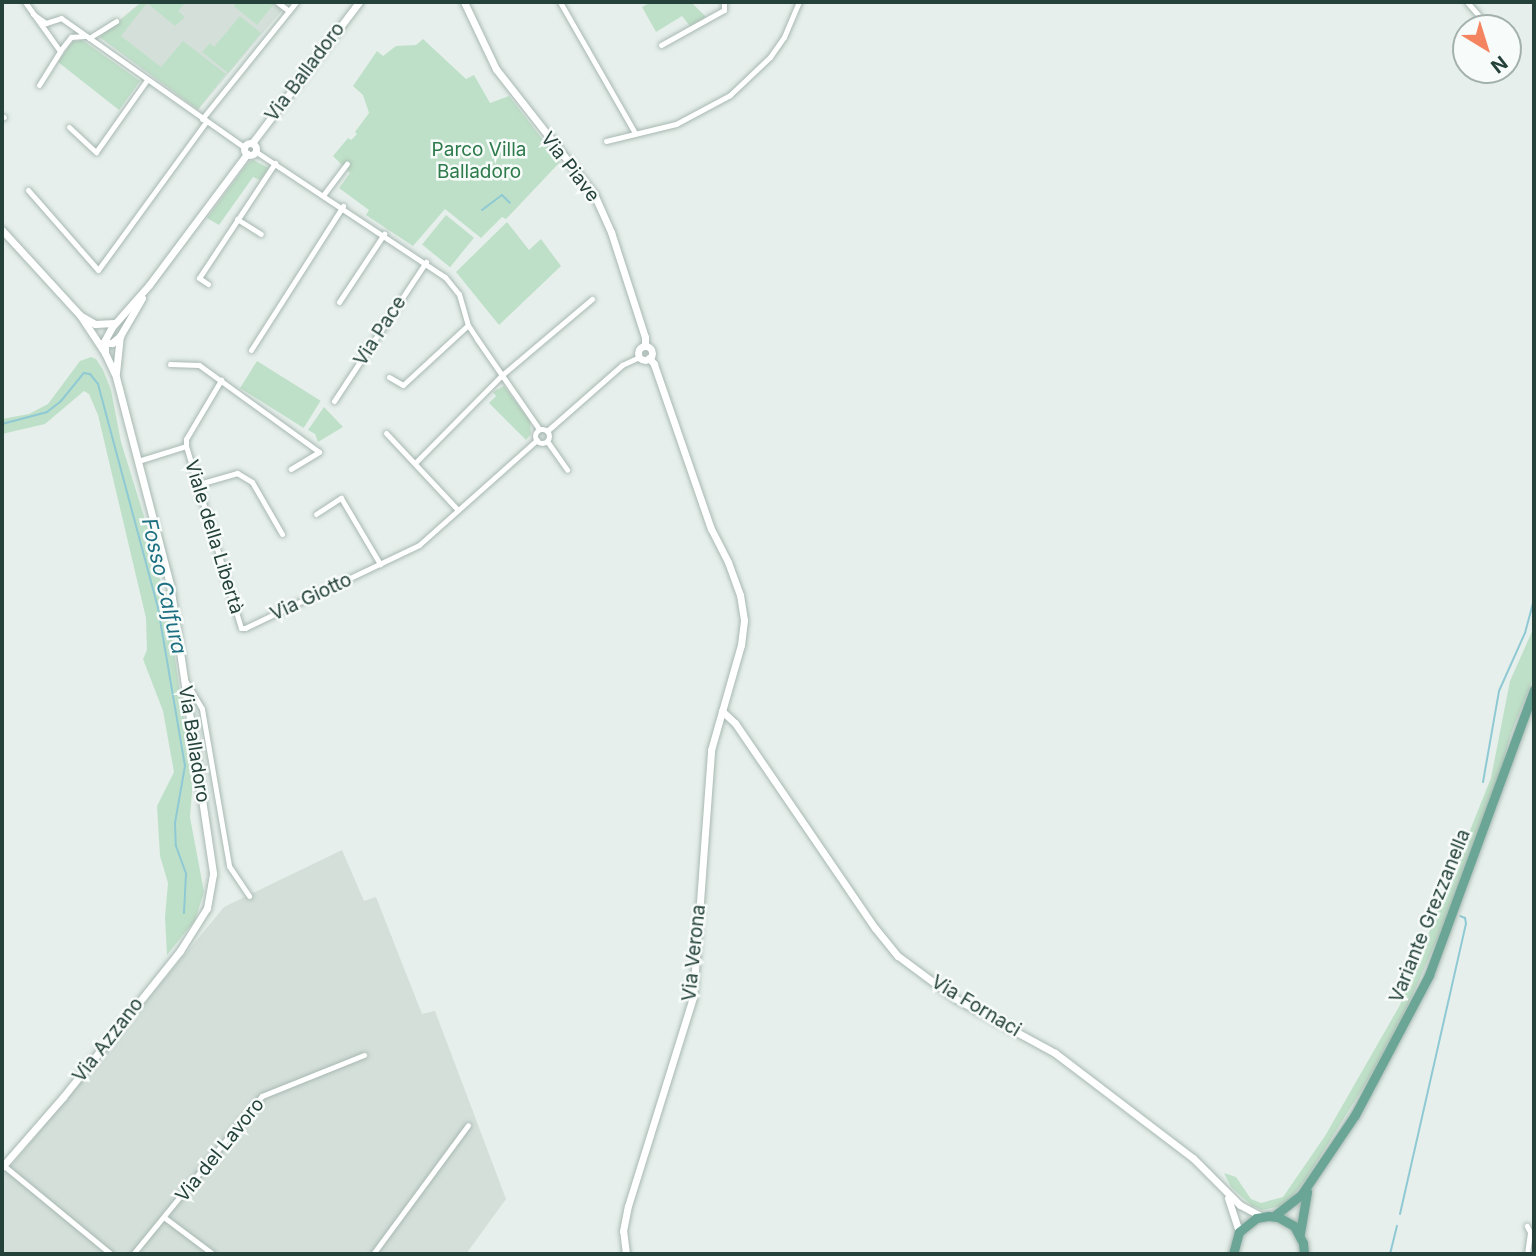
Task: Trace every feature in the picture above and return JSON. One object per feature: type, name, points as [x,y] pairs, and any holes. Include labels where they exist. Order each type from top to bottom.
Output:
[{"type":"main road","name":"Variante Grezzanella","points":[[1274,1216],[1301,1195],[1355,1115],[1429,975],[1534,690]]},
{"type":"main road","name":"Variante Grezzanella","points":[[1304,1254],[1300,1234],[1304,1200],[1312,1181]]},
{"type":"main road","points":[[1233,1254],[1239,1232],[1247,1223],[1262,1217],[1274,1216],[1287,1221],[1300,1234]]},
{"type":"street","points":[[25,2],[60,51]]},
{"type":"street","points":[[277,2],[289,11]]},
{"type":"street","points":[[28,190],[98,270],[204,121],[296,2]]},
{"type":"street","name":"Via Balladoro","points":[[207,908],[214,874],[170,584],[116,377],[101,343],[116,321],[149,285],[359,2]]},
{"type":"street","name":"Via Piave","points":[[464,2],[496,69],[594,194],[614,244],[645,337],[645,346],[651,349],[649,358]]},
{"type":"street","points":[[560,2],[635,133]]},
{"type":"street","points":[[661,45],[723,10],[724,2]]},
{"type":"street","points":[[606,141],[676,124],[730,95],[770,57],[784,37],[799,2]]},
{"type":"street","points":[[33,13],[46,23],[61,18],[204,121],[343,206],[426,262],[459,294],[468,325],[539,429],[547,431]]},
{"type":"street","points":[[39,85],[71,37],[87,37],[116,21]]},
{"type":"street","points":[[69,127],[96,152],[147,80]]},
{"type":"street","points":[[208,284],[199,278],[275,163]]},
{"type":"street","points":[[324,194],[347,164]]},
{"type":"street","points":[[251,350],[343,206]]},
{"type":"street","points":[[237,219],[261,234]]},
{"type":"street","points":[[2,230],[80,315],[101,343],[120,336]]},
{"type":"street","points":[[339,302],[384,234]]},
{"type":"street","name":"Via Pace","points":[[334,401],[426,262]]},
{"type":"street","name":"Via Balladoro","points":[[116,377],[120,336],[149,285]]},
{"type":"street","points":[[415,463],[502,375],[592,299]]},
{"type":"street","points":[[80,315],[95,324],[108,326],[116,321]]},
{"type":"street","points":[[389,377],[403,385],[468,325]]},
{"type":"street","points":[[639,357],[639,350],[645,346]]},
{"type":"street","points":[[567,470],[547,441],[547,431],[622,365],[639,357],[649,358],[654,364],[711,529],[740,595],[744,620],[741,645],[722,711]]},
{"type":"street","points":[[170,364],[199,365],[319,452],[290,469]]},
{"type":"street","points":[[138,461],[187,446],[186,439],[221,380]]},
{"type":"street","points":[[539,429],[537,440],[547,441]]},
{"type":"street","points":[[386,433],[458,510]]},
{"type":"street","name":"Via Giotto","points":[[241,628],[419,545],[537,440]]},
{"type":"street","name":"Viale della Libertà","points":[[187,446],[241,628]]},
{"type":"street","points":[[199,484],[237,473],[252,482],[282,534]]},
{"type":"street","points":[[316,514],[341,498],[380,564]]},
{"type":"street","points":[[184,679],[202,709],[229,866],[249,897]]},
{"type":"street","name":"Via Verona","points":[[626,1254],[623,1231],[628,1206],[693,997],[711,750],[722,711]]},
{"type":"street","name":"Via Fornaci","points":[[722,711],[736,723],[875,928],[898,956],[956,999],[1055,1053],[1193,1158],[1225,1192]]},
{"type":"street","name":"Via Azzano","points":[[2,1165],[63,1097],[180,951],[207,908]]},
{"type":"street","name":"Via del Lavoro","points":[[132,1254],[165,1218],[262,1096],[364,1055]]},
{"type":"street","points":[[373,1254],[468,1125]]},
{"type":"street","points":[[2,1165],[111,1254]]},
{"type":"street","points":[[1225,1192],[1240,1205],[1262,1217]]},
{"type":"street","points":[[1225,1192],[1239,1232]]},
{"type":"street","points":[[165,1218],[213,1254]]},
{"type":"street","points":[[1527,1227],[1530,1232],[1527,1254]]},
{"type":"shaded area","points":[[141,2],[274,2],[283,9],[198,110],[99,37]]},
{"type":"shaded area","points":[[342,850],[364,901],[376,897],[422,1014],[435,1011],[506,1199],[466,1254],[2,1254],[2,1177],[224,907]]},
{"type":"green space","points":[[142,2],[186,2],[178,11],[185,17],[175,26],[147,3],[121,36],[161,67],[183,41],[226,74],[198,109],[100,37]]},
{"type":"green space","points":[[236,2],[274,4],[257,25],[234,6]]},
{"type":"green space","points":[[651,2],[691,2],[706,17],[690,26],[682,16],[656,32],[642,7]]},
{"type":"green space","points":[[240,16],[261,33],[228,73],[202,52],[210,43],[214,47]]},
{"type":"green space","name":"Parco Villa Balladoro","points":[[423,39],[466,79],[474,75],[490,103],[509,96],[560,162],[506,219],[502,217],[481,238],[445,209],[413,246],[366,215],[369,210],[339,188],[350,173],[333,156],[348,138],[351,140],[357,134],[355,132],[369,113],[363,95],[353,86],[377,51],[383,56],[396,46],[416,45]]},
{"type":"green space","points":[[82,40],[140,81],[119,110],[58,62],[72,42]]},
{"type":"green space","points":[[253,160],[269,168],[260,180],[253,177],[219,225],[207,218],[247,164]]},
{"type":"green space","points":[[446,215],[474,238],[450,267],[422,245]]},
{"type":"green space","points":[[507,222],[529,250],[541,239],[561,266],[499,325],[456,272]]},
{"type":"green space","points":[[91,357],[96,359],[103,370],[111,390],[121,442],[151,539],[169,619],[193,779],[190,817],[204,892],[195,920],[167,955],[165,917],[168,883],[160,856],[157,806],[174,772],[163,711],[143,659],[147,650],[146,618],[98,415],[89,394],[84,391],[45,424],[2,434],[2,419],[29,414],[48,404],[80,361]]},
{"type":"green space","points":[[257,361],[321,401],[304,428],[240,388]]},
{"type":"green space","points":[[504,386],[530,421],[531,434],[526,440],[489,403],[496,396],[493,392]]},
{"type":"green space","points":[[324,407],[343,427],[318,442],[315,434],[308,430]]},
{"type":"green space","points":[[1534,627],[1534,677],[1511,733],[1499,777],[1439,935],[1408,1005],[1371,1075],[1306,1179],[1286,1205],[1262,1210],[1252,1206],[1231,1187],[1224,1173],[1236,1177],[1251,1199],[1261,1203],[1283,1197],[1325,1136],[1400,1005],[1491,778],[1510,681]]},
{"type":"waterway","points":[[482,210],[502,195],[510,203]]},
{"type":"waterway","name":"Fosso Calfura","points":[[2,424],[47,412],[61,401],[84,373],[90,374],[98,384],[158,608],[185,766],[175,823],[176,846],[186,874],[184,913]]},
{"type":"waterway","points":[[1483,782],[1499,691],[1525,633],[1534,599]]},
{"type":"waterway","points":[[1400,1214],[1466,924],[1465,918],[1460,916]]},
{"type":"waterway","points":[[1390,1254],[1397,1226]]}]
